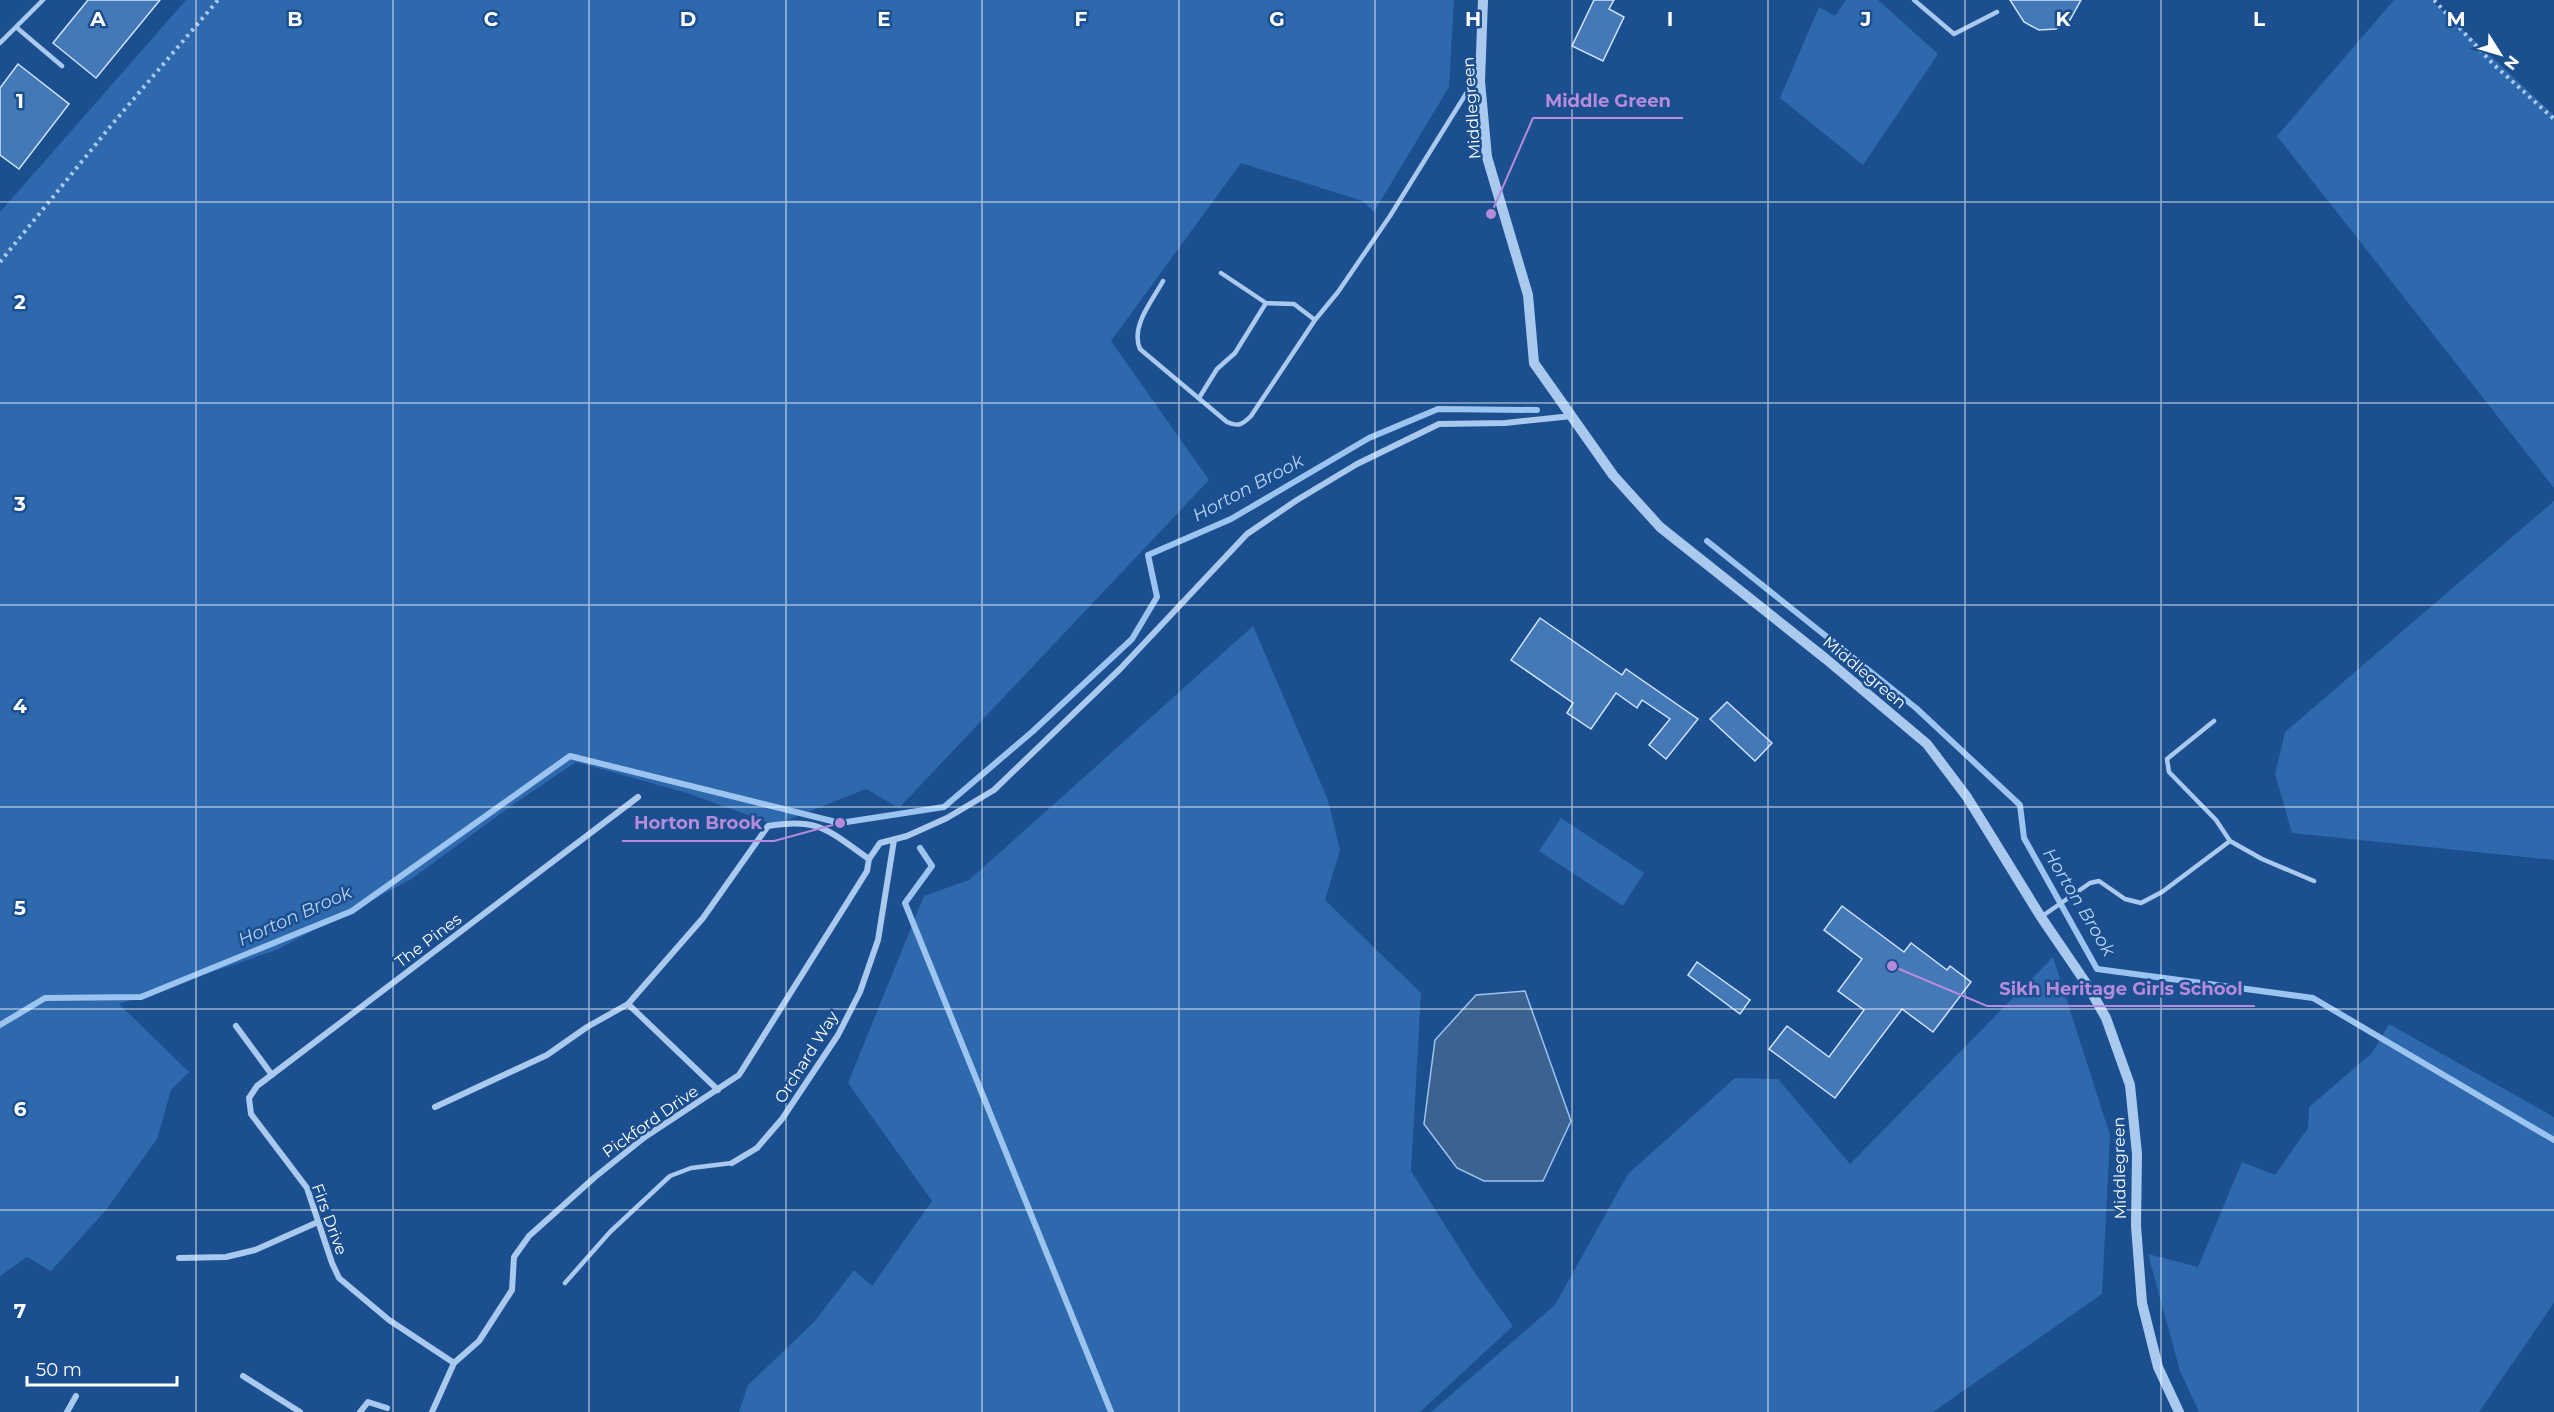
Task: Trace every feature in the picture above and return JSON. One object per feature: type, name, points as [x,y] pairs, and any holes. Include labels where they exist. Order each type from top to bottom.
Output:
[{"type":"street","name":"Middlegreen","points":[[1483,0],[1481,68],[1487,157],[1528,295],[1534,363],[1613,475],[1660,527],[1826,659],[1927,744],[1967,797],[2041,917],[2088,986],[2106,1018],[2130,1084],[2137,1154],[2136,1226],[2142,1303],[2158,1367],[2179,1412]]},
{"type":"street","points":[[894,840],[946,818],[993,790],[1120,669],[1247,534],[1297,500],[1357,464],[1439,424],[1505,423],[1572,416]]},
{"type":"street","name":"The Pines","points":[[251,1114],[249,1098],[257,1086],[638,797]]},
{"type":"street","points":[[435,1107],[547,1055],[587,1026],[628,1004],[703,918],[768,826],[793,822],[825,828],[869,859]]},
{"type":"street","name":"Pickford Drive","points":[[432,1412],[454,1363],[479,1341],[512,1290],[514,1257],[529,1236],[595,1177],[645,1137],[739,1075],[867,871],[869,859],[880,843],[894,840]]},
{"type":"street","name":"Orchard Way","points":[[732,1163],[757,1148],[782,1119],[838,1035],[860,992],[878,940],[894,840]]},
{"type":"street","points":[[628,1004],[718,1090]]},
{"type":"street","points":[[236,1026],[272,1074]]},
{"type":"street","name":"Firs Drive","points":[[251,1114],[307,1188],[339,1278],[389,1320],[454,1363]]},
{"type":"street","points":[[179,1258],[226,1257],[255,1250],[318,1222]]},
{"type":"street","points":[[243,1377],[300,1412]]},
{"type":"street","points":[[67,1412],[76,1396]]},
{"type":"street","points":[[360,1412],[368,1402],[387,1408]]},
{"type":"lane","points":[[0,43],[43,0]]},
{"type":"lane","points":[[1914,0],[1954,34],[1997,12]]},
{"type":"lane","points":[[16,27],[62,66]]},
{"type":"lane","points":[[1163,281],[1141,320],[1136,341],[1140,348],[1227,422],[1235,426],[1243,424],[1251,416],[1315,320],[1338,292],[1390,216],[1416,171],[1465,98],[1481,68]]},
{"type":"lane","points":[[1221,273],[1266,303],[1294,304],[1315,320]]},
{"type":"lane","points":[[1199,398],[1218,369],[1235,353],[1266,303]]},
{"type":"lane","points":[[2214,721],[2167,759],[2169,772],[2216,820],[2230,841],[2262,859],[2314,881]]},
{"type":"lane","points":[[2041,917],[2090,883],[2099,881],[2125,899],[2141,903],[2162,892],[2230,841]]},
{"type":"lane","points":[[565,1283],[610,1232],[670,1176],[691,1168],[732,1163]]},
{"type":"path","points":[[0,262],[114,122],[218,0]]},
{"type":"path","points":[[2434,0],[2493,64],[2554,119]]},
{"type":"shaded area","points":[[186,0],[1454,0],[1449,87],[1374,212],[1363,201],[1241,163],[1111,341],[1209,480],[899,808],[866,789],[775,825],[687,793],[576,762],[410,880],[276,950],[119,1004],[189,1072],[171,1090],[157,1139],[106,1210],[51,1271],[27,1257],[0,1276],[0,212]]},
{"type":"shaded area","points":[[1846,0],[1878,0],[1938,54],[1863,165],[1780,98],[1819,7],[1835,16]]},
{"type":"shaded area","points":[[2394,0],[2431,0],[2554,115],[2554,488],[2277,136]]},
{"type":"shaded area","points":[[2554,501],[2554,860],[2292,833],[2275,774],[2285,732]]},
{"type":"shaded area","points":[[1253,626],[1328,800],[1340,850],[1325,900],[1421,993],[1411,1171],[1477,1276],[1513,1326],[1420,1412],[739,1412],[748,1385],[814,1322],[854,1270],[872,1286],[932,1201],[848,1083],[924,896],[969,880]]},
{"type":"shaded area","points":[[1561,818],[1644,873],[1623,906],[1539,851]]},
{"type":"shaded area","points":[[2053,957],[2110,1135],[2102,1294],[1933,1412],[1431,1412],[1555,1305],[1628,1174],[1735,1078],[1778,1079],[1850,1164]]},
{"type":"shaded area","points":[[1525,991],[1571,1121],[1543,1181],[1484,1181],[1457,1168],[1424,1124],[1435,1040],[1476,995]]},
{"type":"shaded area","points":[[2389,1024],[2554,1117],[2554,1303],[2479,1412],[2199,1412],[2180,1371],[2148,1254],[2198,1267],[2242,1162],[2275,1175],[2308,1128],[2309,1107],[2372,1053]]},
{"type":"building","points":[[88,0],[160,0],[96,78],[53,43]]},
{"type":"building","points":[[1594,0],[1614,0],[1609,9],[1624,17],[1603,61],[1572,46]]},
{"type":"building","points":[[2010,0],[2081,0],[2070,20],[2056,29],[2039,30],[2024,22]]},
{"type":"building","points":[[18,64],[69,104],[19,169],[0,155],[0,88]]},
{"type":"building","points":[[1540,618],[1622,675],[1626,669],[1698,719],[1666,759],[1649,745],[1670,719],[1642,700],[1637,708],[1616,693],[1591,729],[1567,713],[1573,703],[1511,660]]},
{"type":"building","points":[[1727,702],[1772,743],[1755,761],[1710,719]]},
{"type":"building","points":[[1842,906],[1904,952],[1911,943],[1947,970],[1950,966],[1971,982],[1933,1032],[1902,1009],[1835,1098],[1769,1049],[1787,1026],[1829,1057],[1864,1010],[1838,991],[1862,959],[1824,930]]},
{"type":"building","points":[[1697,962],[1750,1000],[1740,1014],[1688,975]]},
{"type":"waterway","name":"Horton Brook","points":[[0,1025],[45,998],[141,997],[352,911],[570,756],[840,823],[944,807],[1032,732],[1132,639],[1157,597],[1148,555],[1231,519],[1369,438],[1438,409],[1537,410]]},
{"type":"waterway","name":"Horton Brook","points":[[1707,541],[1916,708],[2020,805],[2024,838],[2097,969],[2313,998],[2554,1140]]},
{"type":"waterway","points":[[920,848],[932,866],[905,903],[1111,1412]]},
{"type":"place","name":"Middle Green","points":[[1491,214]]},
{"type":"place","name":"Horton Brook","points":[[840,823]]},
{"type":"place","name":"Sikh Heritage Girls School","points":[[1892,966]]}]
